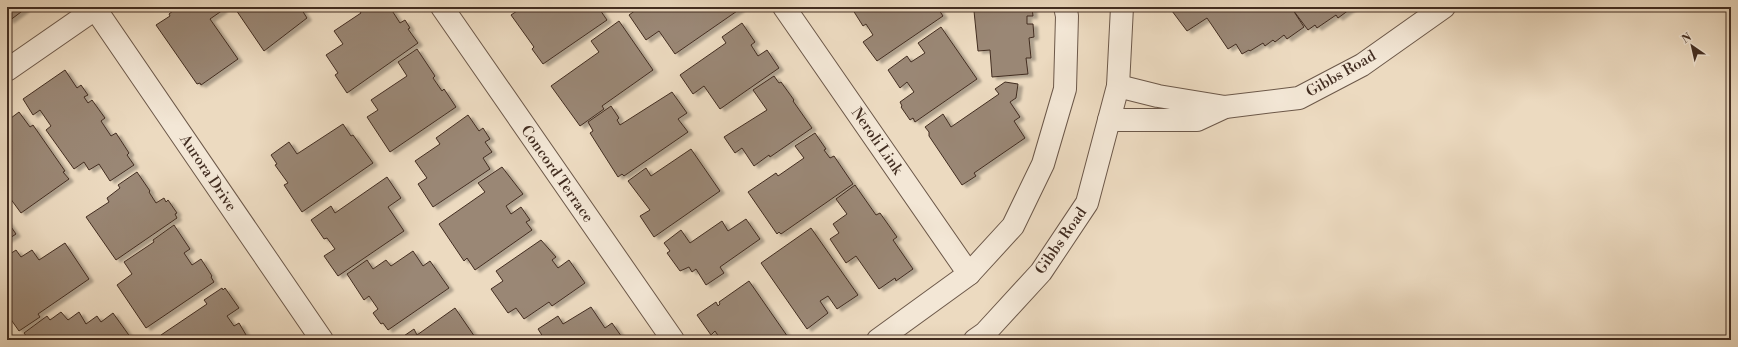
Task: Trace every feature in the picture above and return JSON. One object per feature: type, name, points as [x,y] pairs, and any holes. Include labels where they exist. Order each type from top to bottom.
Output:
[{"type":"street","name":"Concord Terrace","points":[[442,7],[673,340]]},
{"type":"street","name":"Neroli Link","points":[[784,7],[969,274]]},
{"type":"street","points":[[878,340],[969,274],[1013,226],[1043,164],[1065,89],[1066,7]]},
{"type":"street","points":[[1118,86],[1122,7]]},
{"type":"street","name":"Gibbs Road","points":[[1109,120],[1197,120],[1225,107],[1299,98],[1362,65],[1444,7]]},
{"type":"street","points":[[7,70],[96,8]]},
{"type":"street","name":"Aurora Drive","points":[[96,8],[322,340]]},
{"type":"street","name":"Gibbs Road","points":[[975,340],[985,333],[1041,272],[1087,203],[1118,86],[1158,96],[1204,102],[1225,107]]},
{"type":"building","points":[[7,7],[24,7],[25,9],[9,21],[7,17]]},
{"type":"building","points":[[178,7],[181,11],[187,7],[221,7],[223,10],[210,19],[238,59],[201,85],[200,83],[197,84],[156,25],[170,16],[169,14]]},
{"type":"building","points":[[234,7],[300,7],[307,18],[264,51]]},
{"type":"building","points":[[357,7],[385,7],[388,12],[391,9],[400,23],[405,20],[410,28],[408,29],[418,43],[347,93],[335,75],[338,73],[326,55],[343,44],[334,31],[361,13]]},
{"type":"building","points":[[523,7],[534,7],[537,11],[543,7],[598,7],[607,20],[543,64],[532,49],[534,47],[511,15]]},
{"type":"building","points":[[640,7],[739,7],[740,9],[675,54],[659,31],[646,40],[629,15]]},
{"type":"building","points":[[851,7],[937,7],[943,16],[877,61],[863,42],[873,35],[866,24],[863,26]]},
{"type":"building","points":[[986,7],[1032,7],[1033,16],[1027,16],[1027,24],[1033,24],[1034,37],[1029,38],[1031,58],[1026,58],[1028,74],[992,77],[990,50],[978,51],[974,11],[986,10]]},
{"type":"building","points":[[1178,7],[1291,7],[1304,27],[1287,39],[1284,35],[1275,42],[1273,40],[1265,46],[1263,43],[1242,54],[1236,44],[1228,49],[1207,18],[1187,31],[1172,11]]},
{"type":"building","points":[[1295,7],[1353,7],[1338,18],[1336,15],[1317,28],[1315,25],[1308,30],[1293,10],[1296,8]]},
{"type":"building","points":[[619,21],[653,70],[602,106],[604,109],[580,126],[551,86],[599,52],[591,41]]},
{"type":"building","points":[[742,23],[755,42],[751,45],[758,56],[767,50],[779,68],[720,109],[704,86],[693,94],[680,75],[726,43],[722,37]]},
{"type":"building","points":[[941,27],[977,79],[915,122],[913,118],[910,120],[901,107],[900,102],[914,92],[907,82],[900,88],[888,70],[907,56],[911,62],[925,53],[918,43]]},
{"type":"building","points":[[417,49],[435,76],[433,78],[442,91],[444,89],[456,107],[390,152],[367,117],[378,110],[371,100],[407,76],[398,62]]},
{"type":"building","points":[[65,70],[77,88],[81,85],[88,95],[84,97],[88,103],[92,100],[105,118],[101,121],[111,136],[116,133],[129,153],[127,155],[134,165],[110,181],[99,164],[89,170],[84,162],[74,169],[46,130],[51,126],[40,110],[33,115],[23,99]]},
{"type":"building","points":[[774,76],[779,83],[781,82],[812,128],[770,157],[769,155],[754,166],[742,148],[735,153],[724,137],[767,110],[753,90]]},
{"type":"building","points":[[1005,82],[1018,84],[1016,98],[1010,102],[1020,117],[1014,121],[1025,138],[974,173],[976,176],[962,185],[929,136],[929,132],[925,127],[943,114],[951,127],[999,94],[995,89]]},
{"type":"building","points":[[672,92],[687,113],[678,119],[688,132],[624,176],[622,174],[618,177],[590,133],[593,131],[588,122],[611,106],[619,118],[617,120],[620,125]]},
{"type":"building","points":[[19,112],[30,127],[33,125],[69,179],[21,213],[7,194],[7,121]]},
{"type":"building","points":[[468,115],[479,131],[483,128],[490,139],[485,142],[492,152],[483,158],[490,169],[433,207],[418,184],[427,178],[415,161],[440,144],[436,138]]},
{"type":"building","points":[[343,124],[351,136],[353,135],[373,163],[302,212],[284,185],[288,183],[275,165],[277,164],[271,155],[289,142],[297,154]]},
{"type":"building","points":[[815,133],[826,149],[824,150],[830,158],[834,156],[853,184],[781,234],[779,232],[777,234],[748,192],[776,173],[778,176],[804,158],[795,146]]},
{"type":"building","points":[[691,149],[720,191],[654,237],[640,216],[650,210],[628,181],[646,168],[651,176]]},
{"type":"building","points":[[502,167],[523,194],[506,206],[511,214],[521,207],[530,220],[526,222],[532,230],[475,270],[467,258],[464,261],[439,224],[485,192],[478,183]]},
{"type":"building","points":[[137,172],[156,203],[164,198],[166,202],[168,200],[177,213],[175,214],[177,218],[116,260],[86,217],[109,202],[107,198],[120,188],[118,185]]},
{"type":"building","points":[[387,177],[401,198],[388,207],[404,231],[338,276],[324,256],[335,249],[327,238],[324,239],[311,220],[331,206],[335,213]]},
{"type":"building","points":[[855,185],[876,215],[880,213],[897,237],[893,240],[913,269],[896,281],[895,278],[879,289],[856,256],[846,263],[830,239],[839,233],[833,224],[847,214],[836,199]]},
{"type":"building","points":[[746,219],[760,239],[720,267],[724,273],[706,285],[696,269],[692,272],[689,267],[680,271],[667,253],[670,251],[664,243],[681,230],[690,243],[722,221],[728,231]]},
{"type":"building","points":[[7,221],[16,234],[7,240]]},
{"type":"building","points":[[174,225],[190,249],[184,253],[192,265],[201,259],[212,276],[211,277],[214,282],[146,328],[117,285],[132,274],[124,262],[154,242],[153,240]]},
{"type":"building","points":[[811,228],[858,295],[837,309],[828,296],[820,301],[828,313],[807,329],[761,263]]},
{"type":"building","points":[[541,240],[556,257],[552,260],[558,268],[569,260],[585,283],[552,306],[549,302],[524,319],[516,308],[508,313],[491,289],[503,281],[496,271]]},
{"type":"building","points":[[65,243],[89,279],[38,314],[40,317],[19,331],[7,314],[7,311],[11,309],[7,303],[7,256],[16,250],[21,257],[32,250],[39,260]]},
{"type":"building","points":[[413,251],[423,266],[430,261],[449,288],[388,330],[383,323],[381,324],[373,313],[378,309],[369,296],[364,300],[347,274],[367,260],[373,269],[386,260],[391,266]]},
{"type":"building","points":[[749,281],[790,340],[721,340],[715,331],[711,335],[697,315],[716,302],[718,306],[720,304],[719,302]]},
{"type":"building","points":[[222,288],[223,290],[225,288],[239,308],[227,316],[234,326],[239,323],[249,340],[164,340],[161,335],[207,304],[204,300]]},
{"type":"building","points":[[591,307],[605,328],[612,323],[624,340],[545,340],[538,329],[558,316],[563,324]]},
{"type":"building","points":[[455,308],[477,340],[398,340],[414,329],[417,335]]},
{"type":"building","points":[[61,312],[68,320],[79,312],[86,324],[97,316],[101,322],[113,313],[131,338],[128,340],[29,340],[24,333],[47,316],[50,320]]}]
